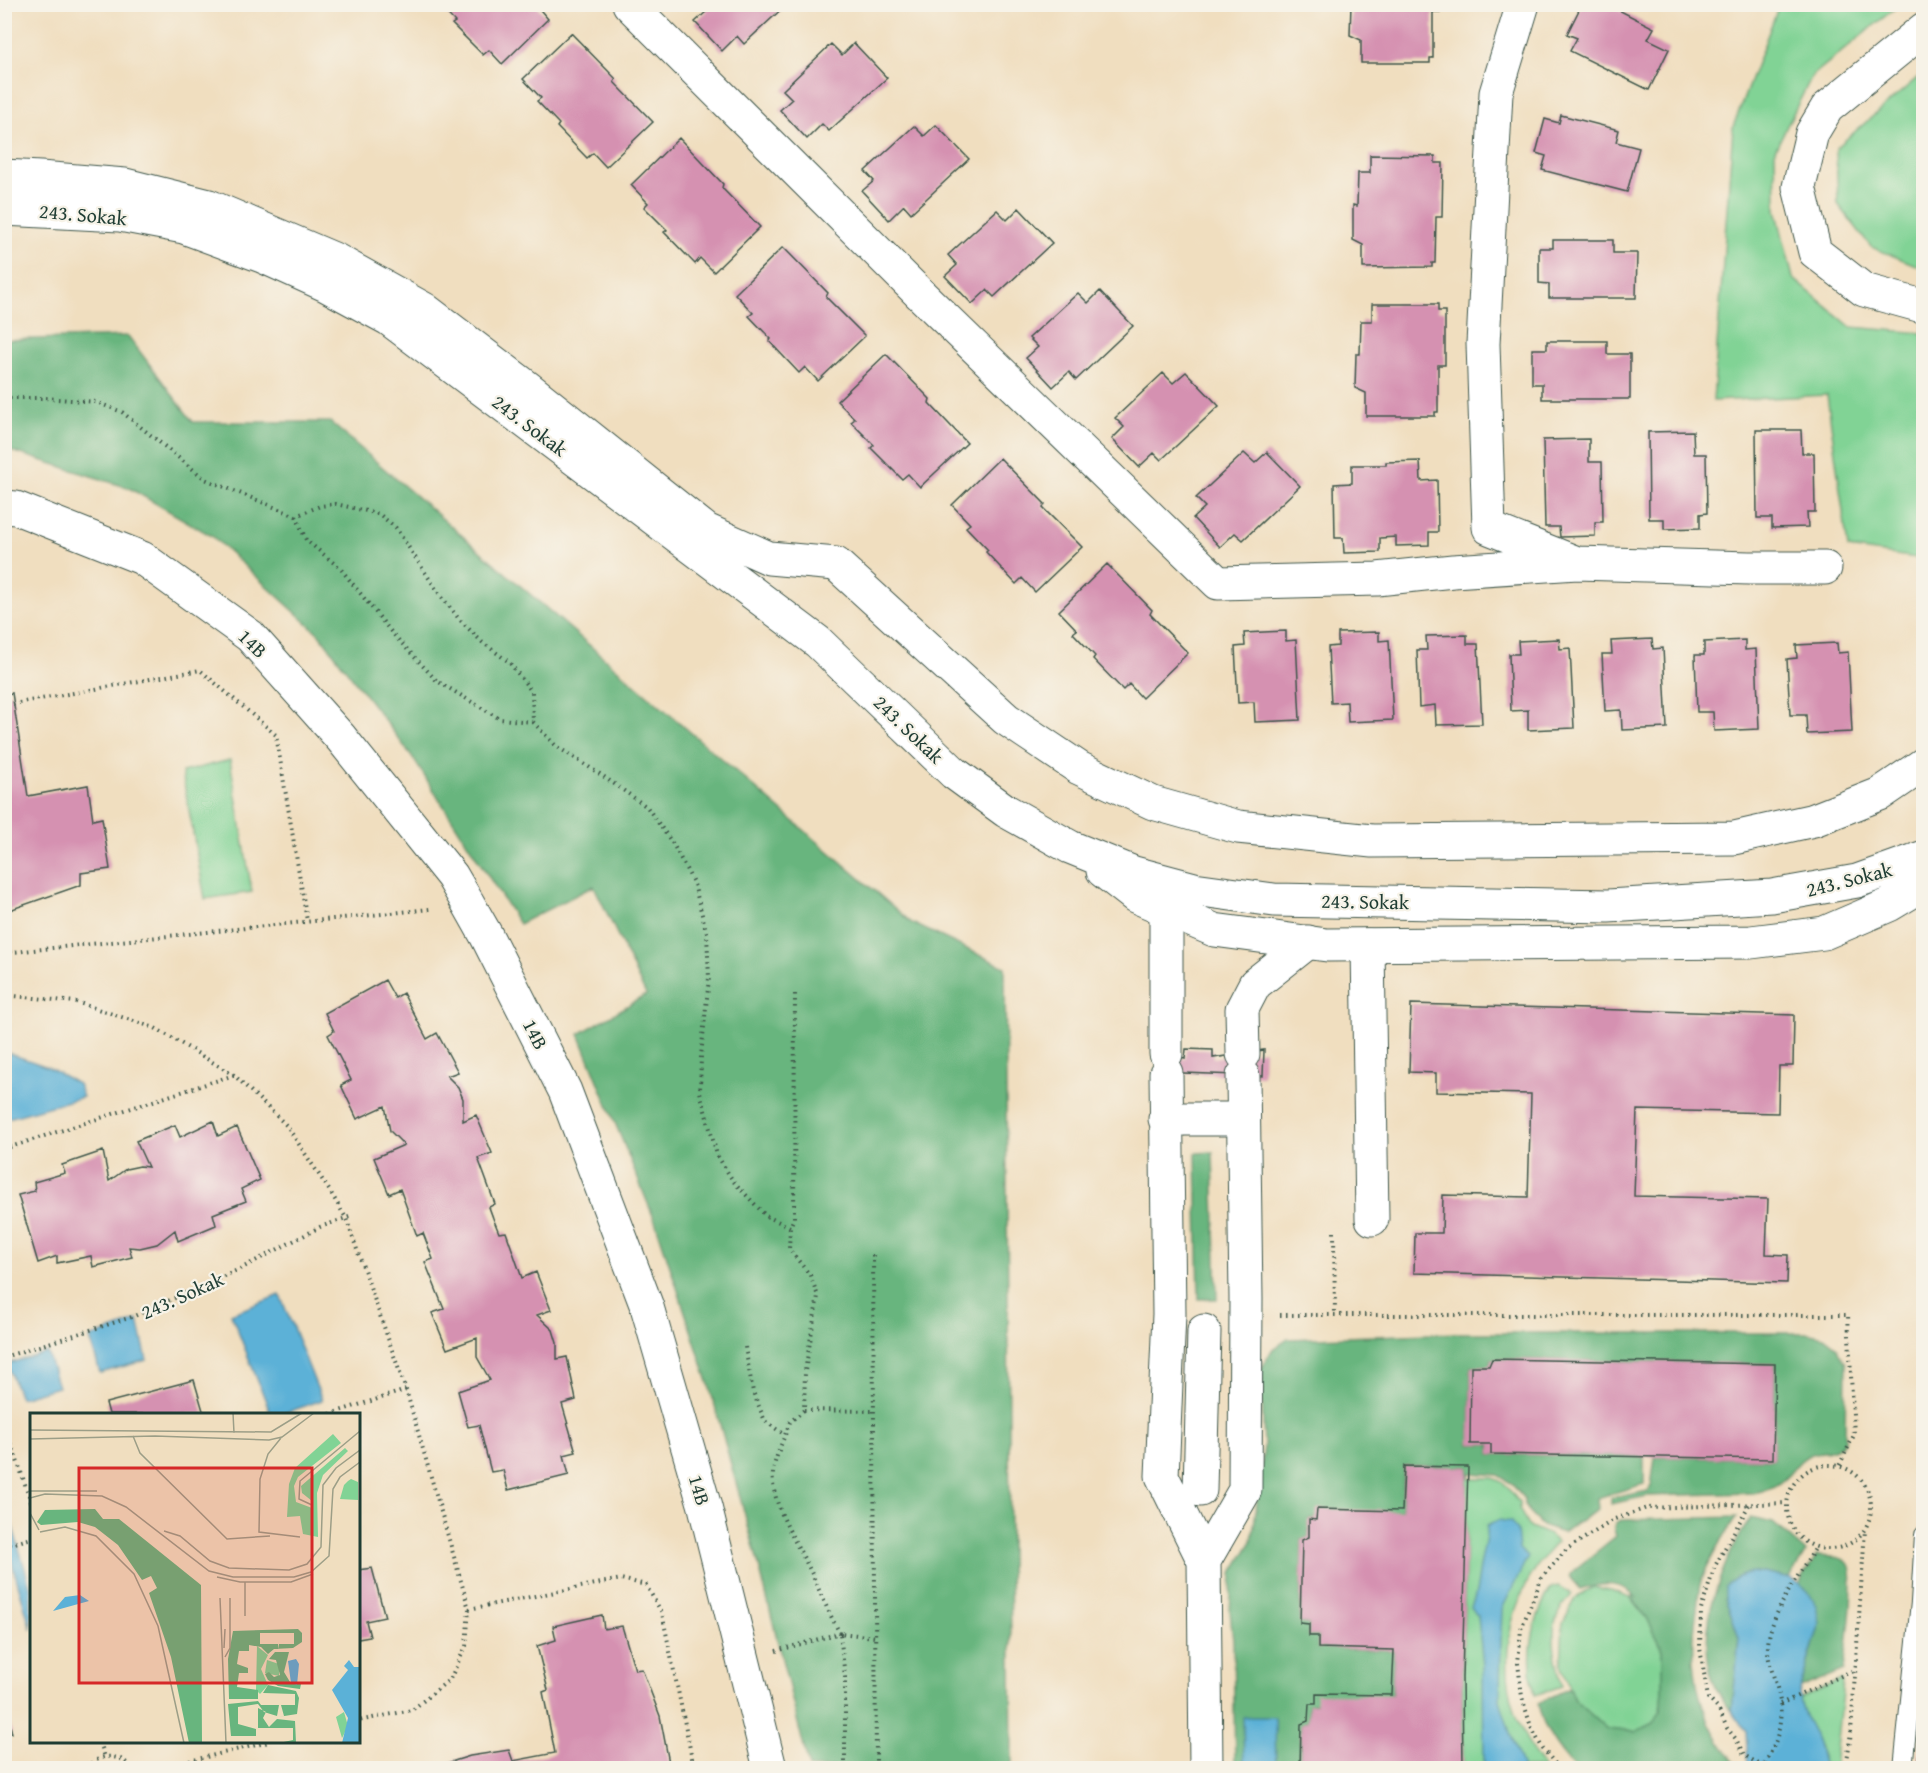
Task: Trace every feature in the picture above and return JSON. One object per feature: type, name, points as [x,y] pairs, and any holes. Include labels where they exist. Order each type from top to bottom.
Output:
[{"type":"street","points":[[629,4],[928,301],[1218,583],[1377,579],[1453,571],[1577,563],[1825,568]]},
{"type":"street","points":[[1453,571],[1489,528],[1483,344],[1496,93],[1523,4]]},
{"type":"street","points":[[1922,306],[1864,290],[1815,252],[1799,187],[1812,133],[1827,108],[1923,28]]},
{"type":"street","name":"243. Sokak","points":[[4,176],[125,185],[209,206],[336,260],[424,309],[537,395],[706,530],[769,558],[836,564],[1006,719],[1079,768],[1153,803],[1238,827],[1372,841],[1734,838],[1825,816],[1880,794],[1923,764]]},
{"type":"street","name":"243. Sokak","points":[[4,209],[120,215],[184,227],[262,256],[389,319],[818,642],[954,773],[1006,811],[1070,847],[1134,873],[1194,889],[1274,900],[1608,906],[1772,896],[1857,881],[1923,858]]},
{"type":"street","name":"14B","points":[[4,507],[16,508],[142,558],[250,636],[341,738],[452,876],[486,935],[565,1091],[647,1307],[705,1507],[770,1768]]},
{"type":"street","points":[[1489,528],[1577,563]]},
{"type":"street","points":[[1070,847],[1135,896],[1214,930],[1327,945],[1750,942],[1824,933],[1889,905],[1923,884]]},
{"type":"street","points":[[1166,910],[1165,1119],[1168,1297],[1162,1476],[1204,1561],[1206,1768]]},
{"type":"street","points":[[1204,1561],[1245,1490],[1246,1307],[1242,1009],[1255,984],[1308,942]]},
{"type":"street","points":[[1368,945],[1372,1219]]},
{"type":"street","points":[[1165,1119],[1243,1119]]},
{"type":"street","points":[[1168,1297],[1179,1311],[1204,1331]]},
{"type":"street","points":[[1204,1331],[1246,1307]]},
{"type":"street","points":[[1200,1490],[1204,1331]]},
{"type":"lane","points":[[1903,1768],[1920,1602],[1923,1535]]},
{"type":"path","points":[[4,398],[96,402],[122,412],[205,479],[297,516],[320,506],[336,504],[379,514],[396,528],[438,592],[459,619],[482,642],[509,662],[532,692],[533,722]]},
{"type":"path","points":[[297,516],[306,540],[340,568],[392,633],[437,681],[500,719],[533,722],[556,746],[647,807],[673,844],[694,884],[707,934],[709,978],[701,1056],[700,1092],[717,1155],[733,1181],[766,1216],[790,1227]]},
{"type":"path","points":[[13,704],[200,670],[276,735],[308,921]]},
{"type":"path","points":[[4,953],[469,905]]},
{"type":"path","points":[[795,991],[794,1218],[790,1227],[789,1249],[810,1275],[818,1296],[805,1371],[804,1410]]},
{"type":"path","points":[[4,995],[76,1002],[155,1028],[234,1075],[287,1126],[346,1218],[406,1390],[469,1609],[466,1646],[450,1679],[412,1710],[360,1721]]},
{"type":"path","points":[[4,1149],[234,1075]]},
{"type":"path","name":"243. Sokak","points":[[4,1357],[132,1317],[242,1268],[320,1227],[352,1216]]},
{"type":"path","points":[[1334,1232],[1335,1315]]},
{"type":"path","points":[[873,1255],[876,1768]]},
{"type":"path","points":[[1246,1307],[1335,1315],[1848,1315],[1854,1435],[1839,1466]]},
{"type":"path","points":[[745,1347],[753,1392],[765,1421],[785,1435]]},
{"type":"path","points":[[333,1413],[406,1390]]},
{"type":"path","points":[[845,1768],[845,1677],[840,1633],[792,1538],[773,1484],[775,1463],[790,1422],[804,1410],[873,1411]]},
{"type":"path","points":[[4,1421],[30,1499]]},
{"type":"path","points":[[1824,1464],[1839,1466],[1851,1470],[1862,1480],[1869,1491],[1872,1504],[1871,1518],[1865,1530],[1856,1540],[1844,1547],[1830,1549],[1816,1547],[1803,1541],[1794,1530],[1788,1516],[1787,1503],[1791,1489],[1799,1477],[1824,1464]]},
{"type":"path","points":[[1559,1768],[1543,1749],[1531,1727],[1522,1696],[1518,1663],[1521,1629],[1542,1576],[1568,1549],[1615,1519],[1647,1508],[1787,1503]]},
{"type":"path","points":[[1749,1504],[1715,1566],[1701,1610],[1700,1648],[1708,1698],[1719,1710],[1744,1755],[1770,1768]]},
{"type":"path","points":[[1846,1768],[1851,1732],[1865,1530]]},
{"type":"path","points":[[4,1546],[30,1539]]},
{"type":"path","points":[[1762,1766],[1775,1746],[1779,1729],[1780,1704],[1767,1646],[1778,1609],[1816,1547]]},
{"type":"path","points":[[469,1609],[621,1579],[646,1585],[662,1613],[694,1768]]},
{"type":"path","points":[[744,1661],[840,1633],[875,1637]]},
{"type":"path","points":[[1780,1704],[1854,1670]]},
{"type":"path","points":[[100,1743],[105,1756]]},
{"type":"path","points":[[160,1768],[265,1743]]},
{"type":"path","points":[[88,1768],[91,1763],[105,1756],[116,1756],[128,1763],[131,1768]]},
{"type":"green space","points":[[1779,5],[1899,5],[1812,76],[1775,150],[1776,209],[1793,278],[1851,327],[1923,333],[1923,559],[1848,548],[1827,395],[1713,401],[1733,127]]},
{"type":"green space","points":[[1923,73],[1923,268],[1871,247],[1838,204],[1836,148]]},
{"type":"green space","points":[[128,336],[193,422],[330,422],[912,923],[1005,967],[1012,1768],[809,1768],[759,1566],[709,1385],[655,1221],[579,1034],[646,995],[594,886],[519,924],[411,755],[319,634],[212,536],[129,488],[5,449],[5,340]]},
{"type":"green space","points":[[230,760],[252,892],[205,899],[182,772]]},
{"type":"green space","points":[[1213,1152],[1217,1299],[1199,1299],[1196,1153]]},
{"type":"green space","points":[[1460,1333],[1806,1333],[1824,1337],[1837,1347],[1846,1364],[1845,1439],[1834,1450],[1807,1456],[1780,1483],[1761,1491],[1647,1496],[1611,1504],[1611,1498],[1648,1491],[1651,1486],[1655,1457],[1773,1459],[1775,1364],[1492,1359],[1489,1366],[1471,1366],[1470,1444],[1491,1444],[1491,1454],[1644,1457],[1644,1484],[1597,1498],[1598,1510],[1563,1533],[1542,1526],[1529,1513],[1524,1505],[1524,1499],[1511,1483],[1498,1475],[1470,1473],[1468,1478],[1468,1467],[1404,1466],[1402,1511],[1309,1519],[1309,1537],[1302,1540],[1300,1623],[1309,1624],[1309,1636],[1318,1636],[1318,1648],[1394,1650],[1392,1695],[1309,1704],[1308,1721],[1301,1724],[1300,1768],[1235,1768],[1233,1641],[1230,1611],[1232,1574],[1252,1541],[1264,1446],[1261,1369],[1272,1350],[1288,1339]]},
{"type":"green space","points":[[1468,1467],[1469,1478],[1493,1478],[1504,1483],[1519,1502],[1519,1508],[1528,1526],[1550,1535],[1557,1542],[1537,1567],[1522,1594],[1512,1623],[1508,1653],[1509,1683],[1515,1712],[1527,1741],[1544,1768],[1463,1768],[1462,1677]]},
{"type":"green space","points":[[1737,1517],[1708,1564],[1701,1581],[1694,1631],[1694,1653],[1695,1674],[1706,1714],[1726,1751],[1740,1768],[1575,1768],[1552,1739],[1543,1722],[1538,1703],[1570,1688],[1575,1700],[1607,1729],[1635,1732],[1653,1723],[1661,1710],[1663,1650],[1648,1620],[1632,1599],[1632,1595],[1637,1598],[1631,1592],[1610,1585],[1580,1590],[1570,1576],[1574,1570],[1616,1536],[1615,1523],[1621,1520]]},
{"type":"green space","points":[[1751,1518],[1773,1523],[1806,1552],[1790,1578],[1764,1572],[1725,1598],[1739,1638],[1732,1711],[1717,1690],[1709,1666],[1707,1641],[1710,1614],[1726,1562]]},
{"type":"green space","points":[[1816,1556],[1845,1560],[1851,1570],[1852,1597],[1847,1648],[1844,1670],[1800,1688],[1820,1623],[1799,1584]]},
{"type":"green space","points":[[1558,1586],[1572,1594],[1558,1614],[1554,1631],[1562,1686],[1535,1695],[1531,1667],[1532,1640],[1544,1601],[1551,1588]]},
{"type":"green space","points":[[1593,1587],[1630,1597],[1648,1620],[1663,1650],[1661,1710],[1653,1723],[1635,1732],[1607,1729],[1575,1700],[1561,1665],[1563,1623],[1576,1598]]},
{"type":"green space","points":[[1841,1680],[1843,1683],[1834,1768],[1821,1768],[1821,1750],[1806,1719],[1800,1698]]},
{"type":"water","points":[[5,1052],[48,1067],[78,1084],[83,1097],[5,1119]]},
{"type":"water","points":[[280,1295],[322,1400],[285,1413],[271,1413],[231,1314]]},
{"type":"water","points":[[138,1320],[147,1360],[100,1373],[90,1338]]},
{"type":"water","points":[[47,1352],[58,1387],[20,1398],[7,1364]]},
{"type":"water","points":[[5,1501],[30,1586],[30,1626],[5,1539]]},
{"type":"water","points":[[1499,1520],[1511,1522],[1517,1531],[1519,1549],[1528,1557],[1502,1609],[1501,1632],[1500,1700],[1523,1768],[1484,1768],[1483,1666],[1478,1617],[1471,1607],[1475,1597],[1487,1526]]},
{"type":"water","points":[[1764,1572],[1790,1578],[1808,1591],[1816,1606],[1820,1623],[1798,1694],[1807,1722],[1818,1743],[1823,1764],[1821,1768],[1748,1768],[1746,1731],[1732,1711],[1739,1638],[1725,1598],[1725,1587],[1743,1575]]},
{"type":"water","points":[[1243,1717],[1275,1717],[1276,1768],[1244,1768]]},
{"type":"building","points":[[438,4],[535,4],[548,19],[502,64],[489,50],[483,55],[452,24],[455,22]]},
{"type":"building","points":[[700,4],[787,4],[744,44],[737,36],[722,51],[695,22],[707,11]]},
{"type":"building","points":[[1351,4],[1440,4],[1440,12],[1433,12],[1433,58],[1430,58],[1430,63],[1361,63],[1361,40],[1350,35]]},
{"type":"building","points":[[1582,4],[1589,4],[1596,8],[1598,4],[1607,4],[1654,28],[1648,39],[1669,49],[1649,90],[1570,51],[1577,38],[1567,34]]},
{"type":"building","points":[[571,33],[616,79],[614,82],[653,122],[606,167],[593,153],[587,158],[557,127],[559,124],[537,101],[541,98],[523,79]]},
{"type":"building","points":[[854,43],[887,78],[829,131],[822,124],[807,139],[780,110],[792,99],[783,90],[831,44],[842,55]]},
{"type":"building","points":[[1561,115],[1619,130],[1616,142],[1639,148],[1627,192],[1542,170],[1546,156],[1536,153],[1545,119],[1559,123]]},
{"type":"building","points":[[936,125],[969,159],[911,213],[904,205],[889,220],[862,191],[874,181],[865,171],[914,126],[924,136]]},
{"type":"building","points":[[679,138],[723,184],[722,188],[760,227],[714,272],[700,258],[695,264],[664,232],[667,230],[644,207],[648,203],[631,185]]},
{"type":"building","points":[[1370,155],[1435,156],[1435,163],[1443,163],[1442,217],[1436,217],[1435,263],[1432,263],[1432,267],[1363,268],[1363,245],[1353,240],[1353,205],[1357,206],[1358,173],[1370,173]]},
{"type":"building","points":[[1019,208],[1052,243],[994,297],[987,290],[972,304],[945,276],[957,265],[948,255],[997,210],[1007,220]]},
{"type":"building","points":[[1553,240],[1613,240],[1613,253],[1637,253],[1636,298],[1549,298],[1549,284],[1539,283],[1539,248],[1553,248]]},
{"type":"building","points":[[783,247],[828,293],[826,297],[865,336],[818,381],[805,367],[799,373],[769,341],[771,339],[749,316],[753,313],[735,294]]},
{"type":"building","points":[[1100,291],[1133,326],[1076,380],[1069,372],[1053,387],[1026,358],[1038,347],[1029,338],[1078,293],[1088,303]]},
{"type":"building","points":[[1372,304],[1438,304],[1438,311],[1445,311],[1445,365],[1438,365],[1438,412],[1435,412],[1435,416],[1366,416],[1366,393],[1355,388],[1356,354],[1360,354],[1361,321],[1372,321]]},
{"type":"building","points":[[1547,341],[1607,341],[1607,354],[1630,354],[1630,399],[1542,399],[1542,384],[1532,384],[1532,349],[1547,349]]},
{"type":"building","points":[[886,354],[930,399],[929,403],[967,443],[920,487],[908,474],[902,479],[871,448],[874,445],[851,422],[855,419],[837,401]]},
{"type":"building","points":[[1186,372],[1219,406],[1161,460],[1154,453],[1139,467],[1112,439],[1124,427],[1115,418],[1163,373],[1173,383]]},
{"type":"building","points":[[1756,430],[1801,430],[1802,453],[1814,453],[1815,512],[1807,512],[1808,527],[1772,528],[1772,518],[1757,518]]},
{"type":"building","points":[[1693,431],[1694,454],[1706,454],[1707,513],[1700,514],[1700,528],[1664,529],[1664,519],[1649,519],[1648,432]]},
{"type":"building","points":[[1589,439],[1589,462],[1602,462],[1603,522],[1595,522],[1595,536],[1560,537],[1559,527],[1545,527],[1543,440]]},
{"type":"building","points":[[1267,452],[1300,486],[1243,540],[1235,533],[1220,547],[1193,518],[1205,507],[1196,498],[1244,453],[1255,463]]},
{"type":"building","points":[[1000,458],[1045,504],[1043,508],[1082,547],[1035,592],[1022,578],[1016,584],[986,552],[988,550],[966,527],[970,524],[952,505]]},
{"type":"building","points":[[1420,461],[1421,481],[1437,480],[1438,532],[1429,532],[1429,545],[1396,546],[1396,537],[1380,538],[1380,552],[1344,553],[1343,538],[1335,538],[1334,484],[1352,483],[1352,465],[1386,465],[1386,462]]},
{"type":"building","points":[[1107,564],[1152,610],[1150,614],[1188,653],[1142,698],[1129,684],[1123,690],[1093,659],[1095,656],[1073,633],[1077,630],[1059,611]]},
{"type":"building","points":[[1286,631],[1286,641],[1296,640],[1300,720],[1255,722],[1254,702],[1238,703],[1235,647],[1245,646],[1244,633]]},
{"type":"building","points":[[1379,632],[1379,641],[1389,640],[1393,720],[1348,722],[1347,702],[1331,703],[1328,647],[1338,646],[1338,633]]},
{"type":"building","points":[[1467,635],[1467,644],[1478,644],[1482,724],[1436,725],[1435,705],[1419,707],[1417,650],[1427,650],[1426,636]]},
{"type":"building","points":[[1559,639],[1560,649],[1570,648],[1574,728],[1528,730],[1528,710],[1511,711],[1509,654],[1519,654],[1518,641]]},
{"type":"building","points":[[1652,639],[1653,649],[1663,648],[1667,728],[1622,730],[1621,710],[1605,711],[1602,654],[1612,654],[1611,641]]},
{"type":"building","points":[[1745,640],[1745,650],[1756,649],[1759,729],[1714,731],[1713,712],[1697,712],[1695,655],[1704,655],[1704,642]]},
{"type":"building","points":[[1837,643],[1838,653],[1848,652],[1852,732],[1807,734],[1806,715],[1790,715],[1787,659],[1797,658],[1796,645]]},
{"type":"building","points":[[4,682],[7,694],[12,693],[28,796],[88,785],[93,820],[102,818],[110,869],[81,873],[81,885],[4,912]]},
{"type":"building","points":[[385,980],[395,998],[403,993],[427,1039],[437,1033],[458,1072],[447,1076],[458,1087],[463,1099],[463,1121],[476,1115],[492,1153],[478,1158],[495,1204],[489,1207],[493,1218],[499,1233],[506,1232],[522,1278],[536,1272],[551,1310],[537,1315],[553,1330],[557,1343],[557,1359],[567,1357],[576,1400],[562,1404],[576,1452],[564,1455],[569,1475],[508,1490],[503,1470],[491,1472],[479,1425],[468,1427],[458,1391],[490,1380],[477,1357],[477,1338],[447,1349],[432,1313],[444,1309],[425,1262],[433,1259],[423,1233],[417,1236],[400,1189],[389,1194],[374,1158],[404,1145],[390,1131],[385,1106],[357,1119],[341,1085],[351,1080],[328,1035],[334,1031],[325,1013]]},
{"type":"building","points":[[1411,1004],[1794,1015],[1793,1066],[1779,1066],[1778,1113],[1637,1110],[1634,1196],[1768,1199],[1766,1254],[1788,1255],[1787,1283],[1414,1273],[1415,1233],[1442,1233],[1443,1195],[1528,1197],[1531,1094],[1436,1092],[1436,1073],[1409,1072]]},
{"type":"building","points":[[1186,1049],[1213,1050],[1213,1058],[1264,1050],[1263,1076],[1157,1072],[1166,1054],[1185,1059]]},
{"type":"building","points":[[213,1121],[218,1136],[237,1127],[260,1180],[241,1189],[246,1201],[213,1214],[216,1225],[178,1241],[175,1230],[157,1244],[140,1248],[129,1247],[132,1257],[93,1267],[91,1256],[57,1263],[57,1256],[38,1263],[18,1195],[35,1191],[34,1182],[65,1173],[62,1165],[103,1151],[109,1181],[126,1169],[148,1167],[136,1141],[175,1125],[180,1137]]},
{"type":"building","points":[[1492,1359],[1775,1364],[1773,1459],[1491,1454],[1491,1444],[1470,1444],[1471,1366],[1489,1366]]},
{"type":"building","points":[[194,1380],[204,1413],[109,1413],[106,1403]]},
{"type":"building","points":[[1404,1466],[1468,1467],[1462,1677],[1463,1768],[1300,1768],[1301,1724],[1308,1721],[1309,1704],[1316,1704],[1316,1694],[1392,1695],[1394,1650],[1318,1648],[1318,1636],[1309,1636],[1309,1624],[1300,1623],[1302,1540],[1309,1537],[1309,1519],[1316,1520],[1317,1509],[1402,1511]]},
{"type":"building","points":[[372,1568],[385,1617],[366,1621],[370,1637],[360,1639],[360,1570]]},
{"type":"building","points":[[602,1615],[604,1629],[622,1626],[635,1670],[642,1669],[660,1716],[670,1768],[439,1768],[438,1766],[470,1756],[509,1750],[513,1761],[555,1753],[543,1692],[548,1690],[537,1646],[556,1640],[553,1626]]},
{"type":"building","points":[[4,1703],[12,1733],[4,1735]]},
{"type":"building","points":[[1922,1726],[1924,1768],[1917,1768]]}]
